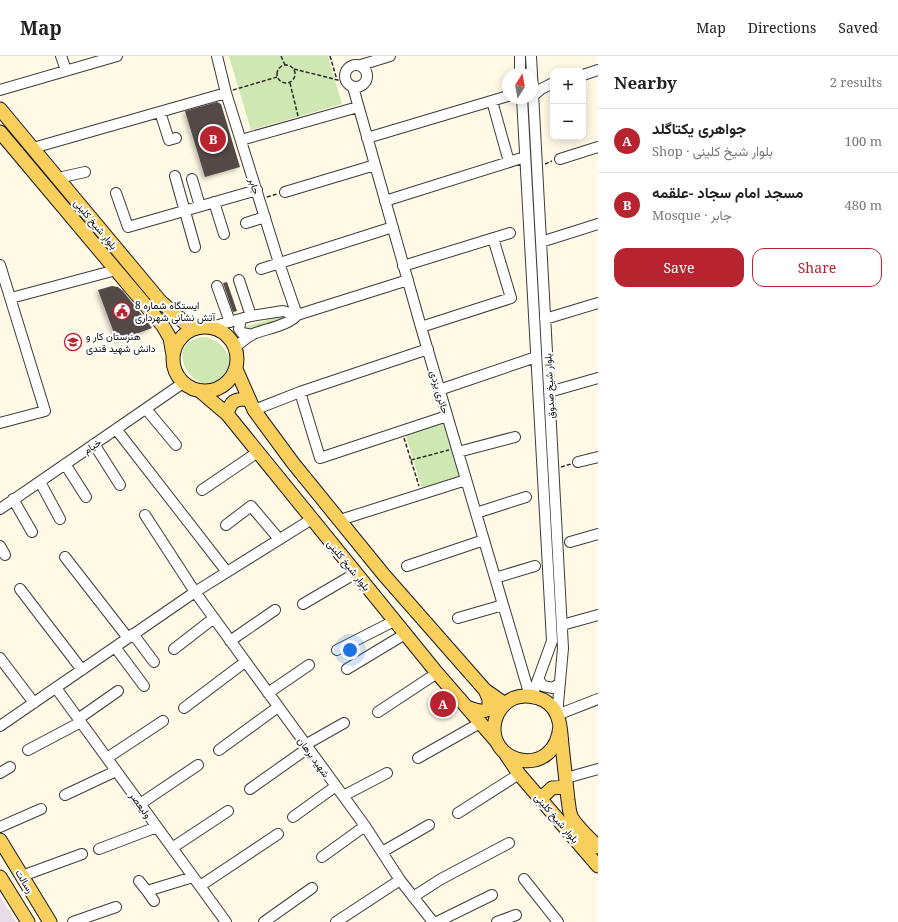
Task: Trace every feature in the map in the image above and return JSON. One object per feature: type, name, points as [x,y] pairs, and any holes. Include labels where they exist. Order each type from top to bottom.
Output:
[{"type":"main road","name":"بلوار شیخ کلینی","points":[[0,109],[161,302],[185,323],[206,327]]},
{"type":"main road","name":"بلوار شیخ کلینی","points":[[0,132],[163,326],[170,338],[173,355]]},
{"type":"main road","points":[[116,270],[128,263]]},
{"type":"main road","points":[[206,327],[221,331],[230,338],[235,347],[237,358],[236,369],[230,379],[221,387],[210,391],[200,391],[183,383],[177,375],[173,365],[173,355],[176,345],[182,336],[190,330],[206,327]]},
{"type":"main road","points":[[236,369],[251,405],[293,463],[384,575],[485,690],[505,704]]},
{"type":"main road","name":"بلوار شیخ کلینی","points":[[200,391],[228,414],[394,621],[500,746],[519,774],[598,866]]},
{"type":"main road","points":[[228,414],[230,404],[238,399],[251,405]]},
{"type":"main road","points":[[467,708],[478,711],[489,709],[489,699],[485,690]]},
{"type":"main road","points":[[531,696],[542,699],[551,706],[559,721],[559,736],[555,746],[549,753],[540,759],[530,761],[510,757],[500,746],[494,732],[498,712],[505,704],[517,698],[531,696]]},
{"type":"main road","name":"بلوار شیخ کلینی","points":[[559,721],[571,817],[598,847]]},
{"type":"main road","points":[[540,799],[552,788],[566,782]]},
{"type":"main road","name":"رسالت","points":[[0,840],[50,922]]},
{"type":"main road","name":"رسالت","points":[[0,877],[28,922]]},
{"type":"street","points":[[61,56],[66,70]]},
{"type":"street","points":[[0,90],[117,56]]},
{"type":"street","name":"جابر","points":[[217,56],[226,92],[279,263],[297,314]]},
{"type":"street","points":[[361,65],[366,70],[366,81],[357,87],[345,83],[344,75],[347,68],[353,64],[361,65],[390,56]]},
{"type":"street","points":[[520,56],[520,68]]},
{"type":"street","name":"بلوار شیخ صدوق","points":[[532,56],[532,68]]},
{"type":"street","points":[[586,74],[598,70]]},
{"type":"street","name":"حائری یزدی","points":[[345,83],[358,107],[439,390],[531,696]]},
{"type":"street","points":[[538,83],[550,84]]},
{"type":"street","points":[[538,92],[550,85]]},
{"type":"street","points":[[33,148],[226,92]]},
{"type":"street","points":[[367,138],[502,98]]},
{"type":"street","points":[[492,101],[509,162]]},
{"type":"street","name":"بلوار شیخ صدوق","points":[[522,104],[552,642],[531,696]]},
{"type":"street","name":"بلوار شیخ صدوق","points":[[533,104],[563,648],[559,721]]},
{"type":"street","points":[[241,140],[358,107]]},
{"type":"street","points":[[160,112],[169,140],[176,138]]},
{"type":"street","points":[[560,158],[598,147]]},
{"type":"street","points":[[385,201],[525,157]]},
{"type":"street","points":[[284,192],[375,166]]},
{"type":"street","points":[[58,178],[85,172]]},
{"type":"street","points":[[175,176],[195,246]]},
{"type":"street","points":[[192,179],[200,206]]},
{"type":"street","points":[[116,193],[128,227],[257,190]]},
{"type":"street","points":[[214,202],[224,234]]},
{"type":"street","points":[[246,223],[265,217]]},
{"type":"street","points":[[541,242],[598,224]]},
{"type":"street","points":[[261,269],[393,227]]},
{"type":"street","points":[[403,266],[510,233]]},
{"type":"street","points":[[421,327],[511,298],[493,238]]},
{"type":"street","points":[[0,265],[45,411],[0,423]]},
{"type":"street","points":[[11,298],[116,270]]},
{"type":"street","points":[[239,280],[251,316]]},
{"type":"street","points":[[206,327],[251,316],[283,311],[297,314],[408,280]]},
{"type":"street","points":[[217,286],[230,322]]},
{"type":"street","points":[[545,319],[598,303]]},
{"type":"street","points":[[235,347],[252,335],[294,319],[297,314]]},
{"type":"street","points":[[241,319],[239,329],[242,333],[252,335]]},
{"type":"street","points":[[251,405],[300,392],[428,350]]},
{"type":"street","points":[[439,390],[536,357]]},
{"type":"street","points":[[549,392],[598,378]]},
{"type":"street","name":"خیام","points":[[0,509],[183,383]]},
{"type":"street","points":[[300,392],[320,458],[447,416]]},
{"type":"street","points":[[146,409],[176,445]]},
{"type":"street","points":[[116,429],[227,572]]},
{"type":"street","points":[[457,450],[515,437]]},
{"type":"street","points":[[94,444],[120,485]]},
{"type":"street","points":[[202,490],[258,452]]},
{"type":"street","points":[[578,462],[598,457]]},
{"type":"street","points":[[65,464],[86,497]]},
{"type":"street","points":[[340,520],[466,480]]},
{"type":"street","points":[[40,482],[60,519]]},
{"type":"street","points":[[476,513],[526,497]]},
{"type":"street","points":[[13,500],[32,532]]},
{"type":"street","points":[[226,525],[251,506],[279,539]]},
{"type":"street","name":"شهید برهان","points":[[145,514],[195,592],[365,826],[400,880],[433,922]]},
{"type":"street","points":[[0,726],[195,592],[312,519]]},
{"type":"street","points":[[570,542],[598,534]]},
{"type":"street","points":[[407,566],[484,540]]},
{"type":"street","points":[[0,546],[5,555]]},
{"type":"street","points":[[65,557],[154,662]]},
{"type":"street","points":[[495,578],[536,566]]},
{"type":"street","points":[[303,604],[356,573]]},
{"type":"street","points":[[20,590],[82,670]]},
{"type":"street","points":[[458,618],[503,605]]},
{"type":"street","points":[[230,641],[275,610]]},
{"type":"street","points":[[562,625],[598,615]]},
{"type":"street","points":[[174,649],[214,618]]},
{"type":"street","points":[[337,650],[394,621]]},
{"type":"street","points":[[347,669],[405,634]]},
{"type":"street","points":[[115,647],[144,686]]},
{"type":"street","points":[[0,658],[34,703]]},
{"type":"street","points":[[184,708],[245,662]]},
{"type":"street","points":[[268,693],[309,665]]},
{"type":"street","points":[[378,712],[437,673]]},
{"type":"street","points":[[538,679],[543,686],[553,688],[560,683]]},
{"type":"street","name":"ولیعصر","points":[[56,688],[226,922]]},
{"type":"street","points":[[28,750],[79,720],[118,691]]},
{"type":"street","points":[[559,721],[598,699]]},
{"type":"street","points":[[219,750],[278,707]]},
{"type":"street","points":[[106,758],[163,721]]},
{"type":"street","points":[[250,789],[307,747],[344,723]]},
{"type":"street","points":[[418,758],[480,723]]},
{"type":"street","points":[[140,804],[198,765]]},
{"type":"street","points":[[0,773],[10,767]]},
{"type":"street","points":[[566,782],[598,769]]},
{"type":"street","points":[[65,795],[116,770]]},
{"type":"street","points":[[342,796],[387,773]]},
{"type":"street","points":[[458,813],[519,774]]},
{"type":"street","points":[[293,817],[336,786]]},
{"type":"street","points":[[0,827],[41,809]]},
{"type":"street","points":[[172,848],[228,811]]},
{"type":"street","points":[[382,852],[429,825]]},
{"type":"street","points":[[322,857],[365,826]]},
{"type":"street","points":[[99,849],[157,827]]},
{"type":"street","points":[[200,886],[278,834]]},
{"type":"street","points":[[413,896],[441,879],[509,843]]},
{"type":"street","points":[[22,876],[82,854]]},
{"type":"street","points":[[147,891],[193,876]]},
{"type":"street","points":[[524,879],[558,922]]},
{"type":"street","points":[[139,880],[154,901]]},
{"type":"street","points":[[336,922],[400,880]]},
{"type":"street","points":[[264,922],[312,888]]},
{"type":"street","points":[[437,922],[492,895]]},
{"type":"street","points":[[73,922],[116,907]]},
{"type":"street","points":[[497,922],[516,915]]},
{"type":"path","points":[[281,56],[285,66]]},
{"type":"path","points":[[330,56],[345,83]]},
{"type":"path","points":[[290,83],[280,81],[277,72],[280,68],[290,66],[294,69],[345,83]]},
{"type":"path","points":[[290,83],[294,79],[294,69]]},
{"type":"path","points":[[226,92],[278,77]]},
{"type":"path","points":[[290,83],[300,123]]},
{"type":"path","points":[[537,167],[560,158]]},
{"type":"path","points":[[260,200],[284,192]]},
{"type":"path","points":[[401,431],[422,494]]},
{"type":"path","points":[[411,460],[457,450]]},
{"type":"path","points":[[554,469],[578,462]]},
{"type":"shaded area","points":[[0,896],[16,922],[0,922]]},
{"type":"green space","points":[[229,56],[328,56],[342,104],[251,130]]},
{"type":"green space","points":[[290,313],[290,317],[247,330],[245,329],[247,326]]},
{"type":"green space","points":[[205,337],[212,339],[224,348],[230,361],[228,374],[222,380],[211,384],[201,382],[192,376],[185,368],[182,358],[184,348],[191,341]]},
{"type":"green space","points":[[443,421],[460,477],[422,488],[405,433]]},
{"type":"building","points":[[217,102],[221,104],[240,167],[205,177],[185,111]]},
{"type":"building","points":[[227,282],[237,311],[233,312],[223,283]]},
{"type":"building","name":"ایستگاه شماره 8 آتش نشانی شهرداری","points":[[112,286],[118,287],[123,291],[152,328],[117,341],[98,290]]},
{"type":"place","name":"مسجد امام سجاد -علقمه","points":[[213,139]]},
{"type":"place","name":"ایستگاه شماره 8 آتش نشانی شهرداری","points":[[122,311]]},
{"type":"place","name":"هنرستان کار و دانش شهید قندی","points":[[73,342]]},
{"type":"place","name":"جواهری یکتاگلد","points":[[443,704]]}]
